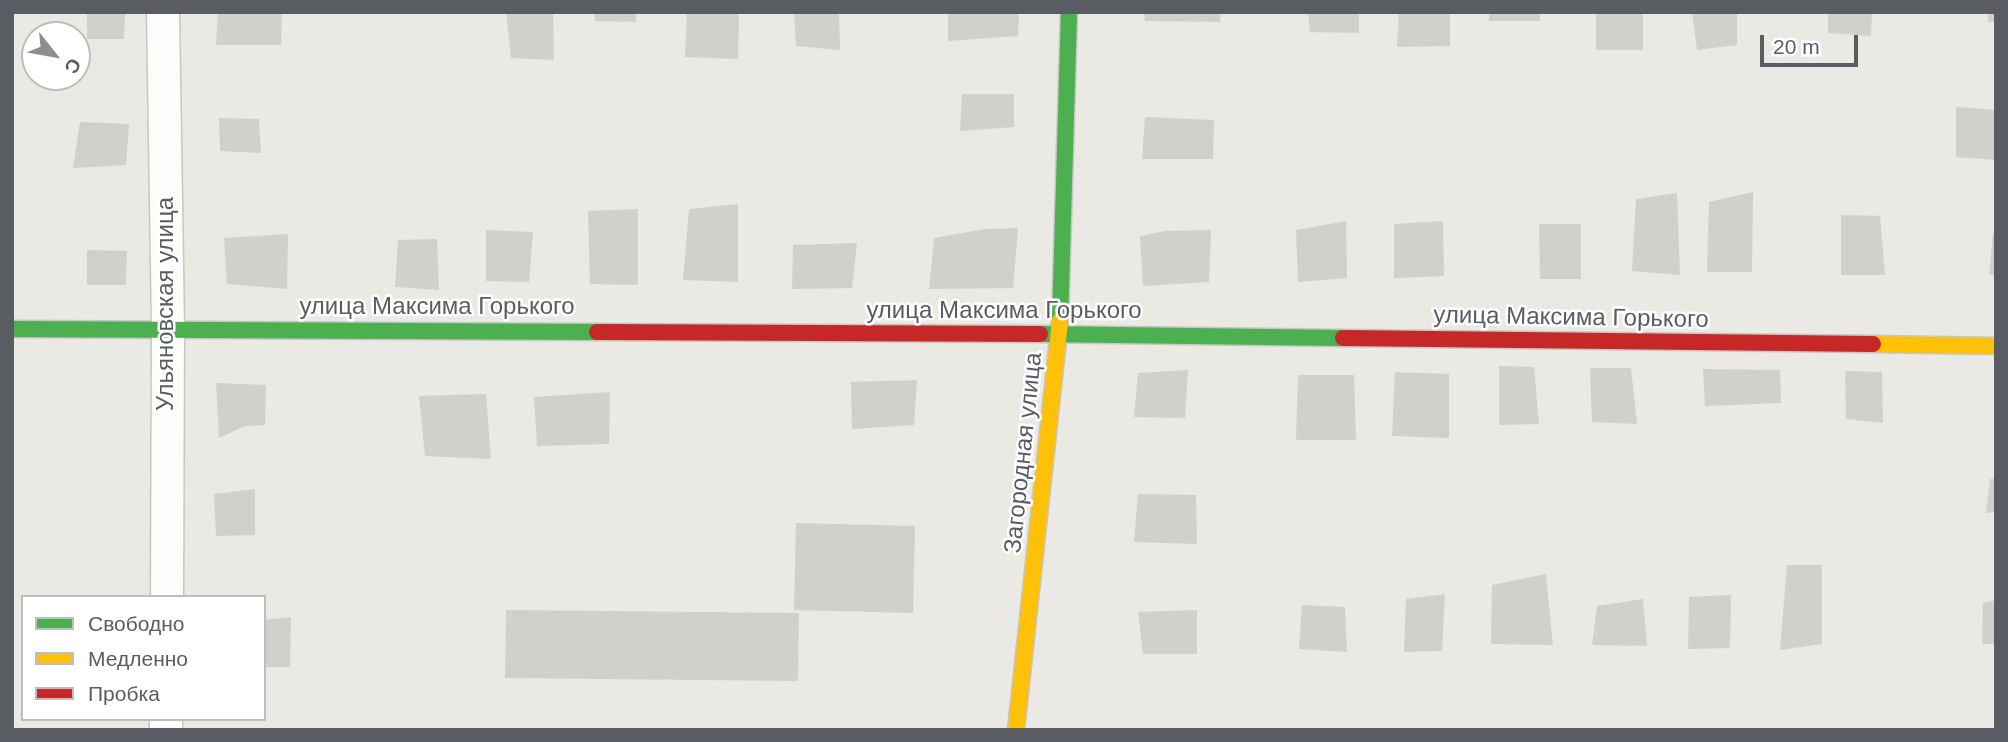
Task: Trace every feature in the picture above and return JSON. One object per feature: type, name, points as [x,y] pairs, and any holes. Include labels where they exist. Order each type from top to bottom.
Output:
[{"type":"street","name":"Ульяновская улица","points":[[163,12],[167,595]]},
{"type":"street","name":"Загородная улица","points":[[1016,730],[1060,334],[1069,12]]},
{"type":"street","name":"улица Максима Горького","points":[[12,330],[167,328],[1060,334],[1996,346]]},
{"type":"building","points":[[87,12],[125,12],[124,39],[91,39],[91,21],[87,21]]},
{"type":"building","points":[[218,12],[282,12],[281,45],[216,45]]},
{"type":"building","points":[[506,12],[553,12],[554,60],[511,58]]},
{"type":"building","points":[[595,12],[636,12],[636,22],[595,21]]},
{"type":"building","points":[[687,12],[739,12],[738,59],[685,57]]},
{"type":"building","points":[[794,12],[839,12],[840,50],[796,46]]},
{"type":"building","points":[[948,12],[1019,12],[1018,36],[948,41]]},
{"type":"building","points":[[1144,12],[1221,12],[1220,22],[1145,21]]},
{"type":"building","points":[[1308,12],[1359,12],[1359,33],[1310,32]]},
{"type":"building","points":[[1399,12],[1450,12],[1450,46],[1397,47]]},
{"type":"building","points":[[1489,12],[1540,12],[1540,21],[1489,21]]},
{"type":"building","points":[[1596,12],[1643,12],[1643,50],[1596,50]]},
{"type":"building","points":[[1692,12],[1737,12],[1737,45],[1697,50]]},
{"type":"building","points":[[1828,12],[1872,12],[1871,36],[1828,33]]},
{"type":"building","points":[[1988,12],[1996,12],[1996,22],[1988,22]]},
{"type":"building","points":[[962,94],[1014,94],[1014,127],[960,131]]},
{"type":"building","points":[[1956,107],[1996,110],[1996,160],[1956,157]]},
{"type":"building","points":[[1145,117],[1214,120],[1213,159],[1142,159]]},
{"type":"building","points":[[219,118],[259,119],[261,153],[220,151]]},
{"type":"building","points":[[80,122],[129,124],[126,165],[73,168]]},
{"type":"building","points":[[1753,192],[1752,272],[1707,272],[1709,202]]},
{"type":"building","points":[[1677,193],[1680,275],[1632,271],[1636,199]]},
{"type":"building","points":[[738,204],[738,282],[683,280],[689,209]]},
{"type":"building","points":[[638,209],[638,285],[590,284],[588,211]]},
{"type":"building","points":[[1841,215],[1880,216],[1885,275],[1841,275]]},
{"type":"building","points":[[1346,221],[1347,278],[1298,282],[1296,230]]},
{"type":"building","points":[[1443,221],[1444,276],[1394,278],[1394,224]]},
{"type":"building","points":[[1539,224],[1581,224],[1581,279],[1540,279]]},
{"type":"building","points":[[1018,228],[1013,288],[929,289],[934,238],[985,229]]},
{"type":"building","points":[[486,230],[533,232],[529,282],[486,281]]},
{"type":"building","points":[[1211,230],[1209,282],[1143,286],[1140,236],[1165,231]]},
{"type":"building","points":[[1993,233],[1996,233],[1996,275],[1989,275]]},
{"type":"building","points":[[288,234],[287,289],[227,284],[224,238]]},
{"type":"building","points":[[437,239],[439,290],[395,287],[398,240]]},
{"type":"building","points":[[857,243],[852,288],[792,289],[793,245]]},
{"type":"building","points":[[87,250],[127,251],[126,285],[87,285]]},
{"type":"building","points":[[1499,366],[1534,367],[1539,424],[1499,425]]},
{"type":"building","points":[[1590,368],[1631,368],[1637,424],[1592,422]]},
{"type":"building","points":[[1703,369],[1780,370],[1781,403],[1705,406]]},
{"type":"building","points":[[1188,370],[1185,418],[1134,417],[1138,373]]},
{"type":"building","points":[[1845,371],[1882,372],[1883,423],[1846,419]]},
{"type":"building","points":[[1395,372],[1449,374],[1449,438],[1392,436]]},
{"type":"building","points":[[1298,375],[1354,375],[1356,440],[1296,440]]},
{"type":"building","points":[[917,380],[914,425],[852,429],[851,382]]},
{"type":"building","points":[[216,383],[266,385],[265,425],[245,426],[219,438]]},
{"type":"building","points":[[610,392],[609,444],[537,446],[534,397]]},
{"type":"building","points":[[486,394],[491,459],[425,456],[419,396]]},
{"type":"building","points":[[1990,479],[1996,479],[1996,512],[1986,513]]},
{"type":"building","points":[[255,489],[255,535],[216,536],[214,494]]},
{"type":"building","points":[[1138,494],[1196,495],[1197,544],[1134,542]]},
{"type":"building","points":[[796,523],[915,526],[913,613],[794,610]]},
{"type":"building","points":[[1787,565],[1822,565],[1822,644],[1780,650]]},
{"type":"building","points":[[1546,574],[1553,645],[1491,644],[1492,585]]},
{"type":"building","points":[[1445,594],[1442,651],[1404,652],[1406,599]]},
{"type":"building","points":[[1731,595],[1730,648],[1688,649],[1689,597]]},
{"type":"building","points":[[1643,599],[1647,646],[1592,645],[1597,606]]},
{"type":"building","points":[[1996,600],[1996,644],[1982,644],[1983,603]]},
{"type":"building","points":[[1302,605],[1345,607],[1347,652],[1299,649]]},
{"type":"building","points":[[506,610],[799,613],[798,681],[505,678]]},
{"type":"building","points":[[1197,610],[1197,654],[1143,654],[1138,612]]},
{"type":"building","points":[[291,617],[290,667],[266,667],[266,620]]},
{"type":"traffic: fast","points":[[1060,321],[1069,12]]},
{"type":"traffic: fast","points":[[12,329],[597,332]]},
{"type":"traffic: fast","points":[[1040,334],[1343,338]]},
{"type":"traffic: slow","points":[[1016,730],[1060,321]]},
{"type":"traffic: slow","points":[[1873,344],[1996,346]]},
{"type":"traffic: jam","points":[[597,332],[1040,334]]},
{"type":"traffic: jam","points":[[1343,338],[1873,344]]}]
